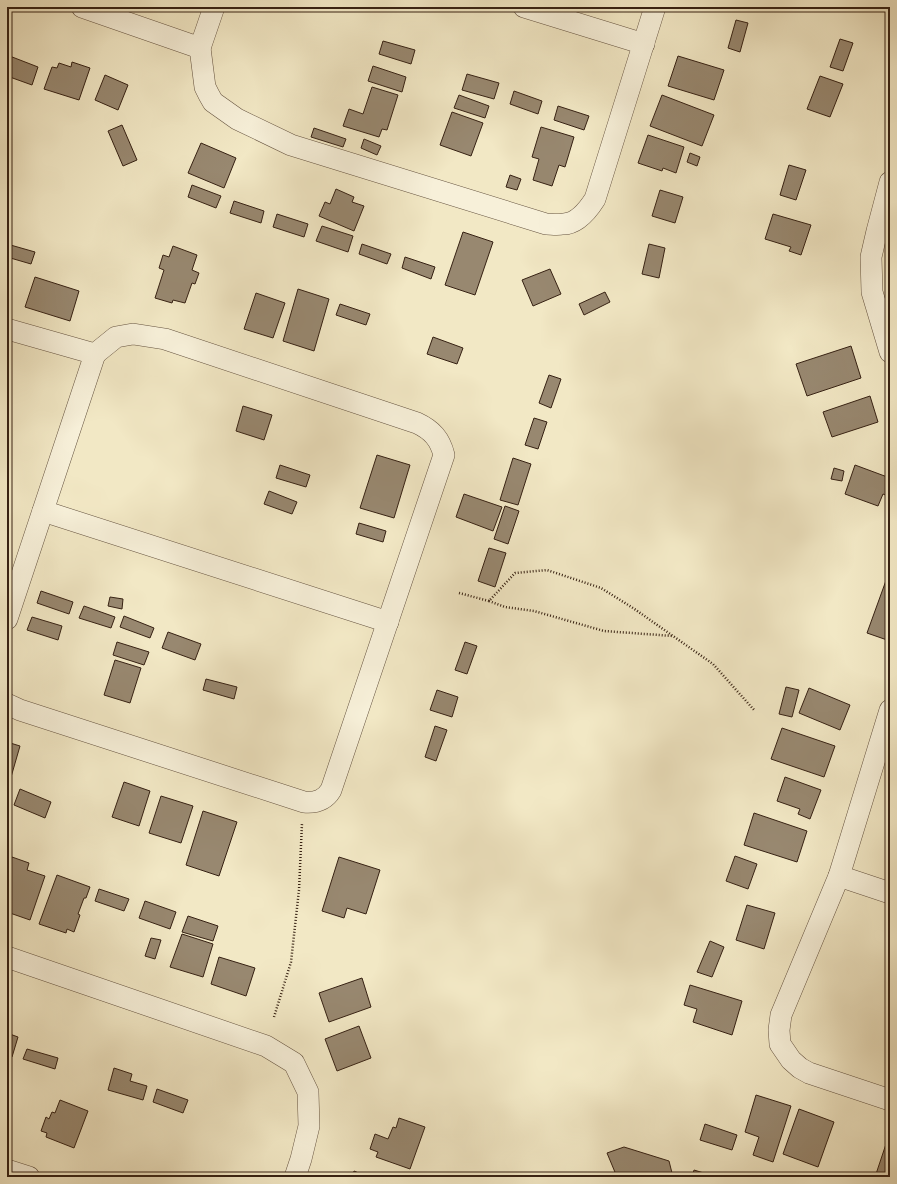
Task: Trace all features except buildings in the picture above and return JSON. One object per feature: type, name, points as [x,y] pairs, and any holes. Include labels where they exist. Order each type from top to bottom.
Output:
[{"type":"street","points":[[82,7],[200,48]]},
{"type":"street","points":[[214,7],[200,48],[205,87],[213,102],[237,119],[291,145],[546,224],[564,225],[577,219],[589,210],[595,199],[655,7]]},
{"type":"street","points":[[524,7],[644,44]]},
{"type":"street","points":[[890,182],[883,233],[871,257],[872,292],[890,352]]},
{"type":"street","points":[[7,329],[95,354]]},
{"type":"street","points":[[7,619],[95,354],[116,337],[133,334],[165,339],[417,423],[428,428],[440,442],[444,456],[331,790],[329,794],[317,802],[304,802],[7,704]]},
{"type":"street","points":[[43,511],[388,622]]},
{"type":"street","points":[[890,710],[839,876],[781,1015],[779,1030],[780,1044],[791,1060],[800,1068],[809,1073],[890,1100]]},
{"type":"street","points":[[839,876],[890,893]]},
{"type":"street","points":[[7,956],[266,1046],[294,1063],[308,1092],[309,1126],[301,1160],[295,1177]]},
{"type":"street","points":[[7,1170],[29,1177]]},
{"type":"path","points":[[489,601],[515,573],[547,570],[601,588],[713,664],[755,711]]},
{"type":"path","points":[[459,593],[505,607],[534,611],[604,631],[673,636]]},
{"type":"path","points":[[274,1017],[291,962],[299,890],[302,824]]}]
